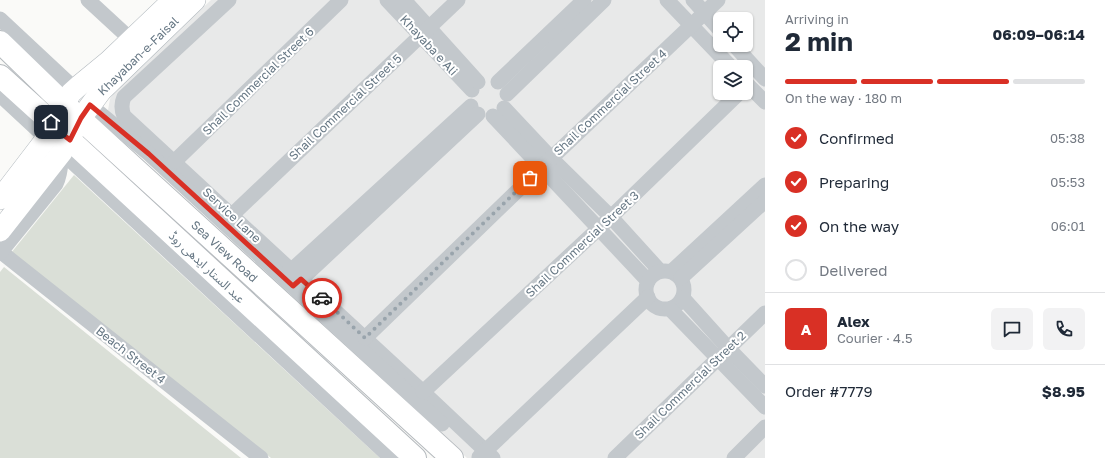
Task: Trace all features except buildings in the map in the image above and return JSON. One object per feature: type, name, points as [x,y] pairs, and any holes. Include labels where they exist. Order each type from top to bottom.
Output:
[{"type":"main road","name":"Khayaban-e-Faisal","points":[[0,231],[66,146],[86,111],[173,0]]},
{"type":"main road","name":"Khayaban-e-Faisal","points":[[0,198],[49,132],[70,96],[101,68],[137,45],[194,0]]},
{"type":"main road","name":"Sea View Road","points":[[0,42],[70,96],[452,458]]},
{"type":"main road","name":"عبد الستار ایدھی روڈ","points":[[0,76],[51,122],[49,132],[415,458]]},
{"type":"street","points":[[88,0],[137,45]]},
{"type":"street","name":"Service Lane","points":[[229,0],[124,97],[121,103],[124,116],[232,215],[292,278],[365,338],[423,392],[487,457]]},
{"type":"street","name":"Shail Commercial Street 6","points":[[175,162],[341,0]]},
{"type":"street","name":"Khayaba e Ali","points":[[387,0],[425,32],[475,86]]},
{"type":"street","name":"Khayaba e Ali","points":[[404,0],[425,32]]},
{"type":"street","name":"Shail Commercial Street 5","points":[[232,215],[458,0]]},
{"type":"street","points":[[492,103],[584,0]]},
{"type":"street","points":[[292,278],[492,103],[604,0]]},
{"type":"street","points":[[667,0],[724,60]]},
{"type":"street","points":[[693,0],[713,22]]},
{"type":"street","name":"Shail Commercial Street 4","points":[[365,338],[546,163],[718,0]]},
{"type":"street","points":[[0,19],[70,96]]},
{"type":"street","points":[[741,52],[763,74]]},
{"type":"street","name":"Shail Commercial Street 3","points":[[753,81],[763,74]]},
{"type":"street","points":[[492,103],[470,101],[470,95],[475,86],[485,80],[492,80],[492,103],[546,163],[599,229],[648,281]]},
{"type":"street","points":[[753,93],[765,102]]},
{"type":"street","points":[[0,95],[49,132],[24,153],[0,183]]},
{"type":"street","name":"Shail Commercial Street 3","points":[[423,392],[599,229],[732,100]]},
{"type":"street","points":[[86,111],[149,154],[292,278],[487,457],[650,301]]},
{"type":"street","points":[[0,253],[56,184],[61,172],[66,146]]},
{"type":"street","points":[[66,146],[391,458]]},
{"type":"street","points":[[546,163],[611,217],[671,274],[684,284],[685,291],[683,298],[678,305],[670,308],[661,308],[650,301],[646,289],[648,281],[653,275],[671,274],[765,201]]},
{"type":"street","points":[[671,274],[765,185]]},
{"type":"street","name":"Beach Street 4","points":[[0,253],[261,458]]},
{"type":"street","points":[[683,298],[765,407]]},
{"type":"street","points":[[670,308],[765,386]]},
{"type":"street","name":"Shail Commercial Street 2","points":[[615,458],[765,313]]},
{"type":"street","points":[[734,458],[765,428]]},
{"type":"shaded area","points":[[211,0],[765,0],[765,458],[467,458],[115,130],[108,110],[110,99],[116,90]]},
{"type":"shaded area","points":[[74,175],[380,458],[271,458],[11,253]]},
{"type":"shaded area","points":[[4,267],[241,458],[0,458],[0,272]]},
{"type":"way so far","points":[[322,298],[365,338],[530,178]]},
{"type":"route","points":[[51,122],[52,126],[70,140],[81,118],[90,105],[149,154],[293,286],[301,279],[322,298]]}]
